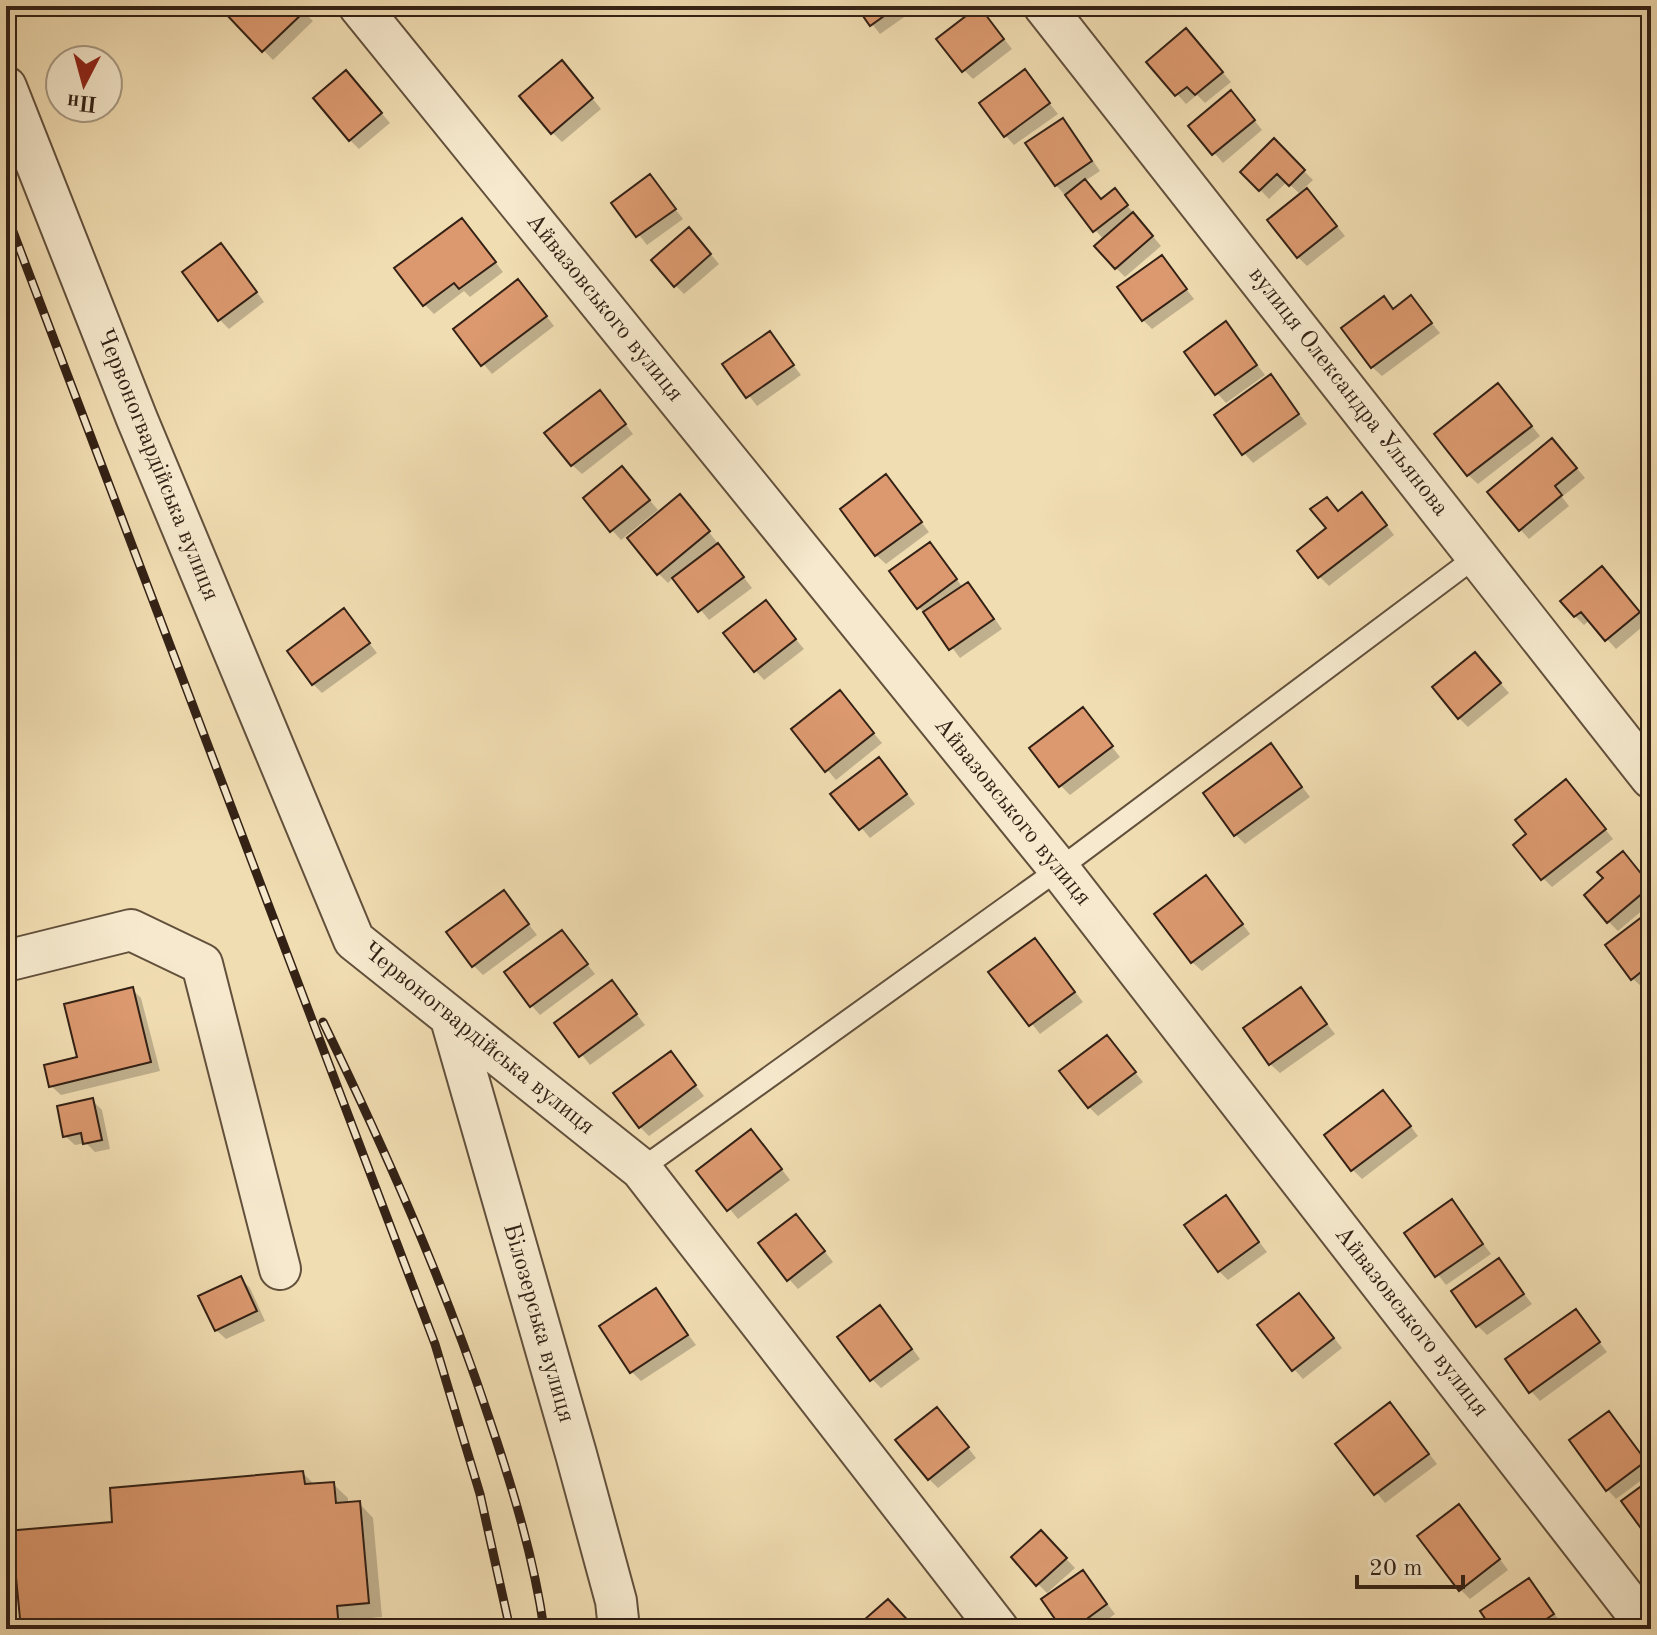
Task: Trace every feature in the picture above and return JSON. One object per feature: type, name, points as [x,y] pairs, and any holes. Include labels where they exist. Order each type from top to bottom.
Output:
[{"type":"street","name":"Айвазовського вулиця","points":[[359,6],[1059,869],[1649,1629]]},
{"type":"street","name":"вулиця Олександра Ульянова","points":[[1044,6],[1651,778]]},
{"type":"street","name":"Червоногвардійська вулиця","points":[[6,87],[137,419],[354,940],[641,1169],[998,1629]]},
{"type":"street","points":[[6,961],[131,930],[202,964],[280,1269]]},
{"type":"street","name":"Білозерська вулиця","points":[[451,1019],[576,1454],[616,1601],[619,1629]]},
{"type":"lane","points":[[641,1169],[1059,869],[1477,556]]},
{"type":"building","points":[[232,6],[300,6],[305,11],[262,52],[225,13]]},
{"type":"building","points":[[856,6],[898,6],[870,26]]},
{"type":"building","points":[[979,6],[1004,39],[962,72],[936,39]]},
{"type":"building","points":[[1186,28],[1223,72],[1195,95],[1187,87],[1175,96],[1146,62]]},
{"type":"building","points":[[562,60],[593,98],[551,134],[519,96]]},
{"type":"building","points":[[1025,69],[1050,103],[1004,137],[979,103]]},
{"type":"building","points":[[346,70],[382,113],[349,141],[313,98]]},
{"type":"building","points":[[1231,90],[1255,120],[1212,155],[1188,126]]},
{"type":"building","points":[[1063,118],[1092,161],[1055,186],[1025,143]]},
{"type":"building","points":[[1274,138],[1305,170],[1289,186],[1277,174],[1259,191],[1240,172]]},
{"type":"building","points":[[650,174],[676,209],[636,237],[611,203]]},
{"type":"building","points":[[1085,179],[1101,199],[1115,188],[1128,205],[1093,232],[1065,195]]},
{"type":"building","points":[[1307,188],[1337,226],[1297,258],[1267,220]]},
{"type":"building","points":[[1133,212],[1153,236],[1115,269],[1094,246]]},
{"type":"building","points":[[462,218],[496,262],[459,289],[454,283],[423,306],[394,268]]},
{"type":"building","points":[[689,227],[711,254],[674,287],[651,260]]},
{"type":"building","points":[[221,243],[257,292],[218,321],[182,272]]},
{"type":"building","points":[[1162,255],[1187,289],[1142,321],[1117,287]]},
{"type":"building","points":[[518,279],[547,316],[481,366],[453,329]]},
{"type":"building","points":[[1411,295],[1432,323],[1371,368],[1341,328],[1384,296],[1393,309]]},
{"type":"building","points":[[1226,321],[1257,365],[1215,395],[1184,352]]},
{"type":"building","points":[[770,331],[794,365],[746,398],[722,364]]},
{"type":"building","points":[[1271,374],[1299,414],[1242,455],[1214,415]]},
{"type":"building","points":[[1498,383],[1532,426],[1467,476],[1434,434]]},
{"type":"building","points":[[600,390],[626,424],[571,466],[544,433]]},
{"type":"building","points":[[1552,438],[1577,468],[1555,486],[1562,495],[1519,531],[1487,492]]},
{"type":"building","points":[[622,466],[650,500],[610,532],[583,498]]},
{"type":"building","points":[[886,474],[922,522],[875,556],[840,509]]},
{"type":"building","points":[[1362,492],[1387,525],[1318,578],[1297,551],[1326,528],[1310,509],[1327,497],[1338,511]]},
{"type":"building","points":[[680,494],[710,531],[657,575],[627,538]]},
{"type":"building","points":[[930,542],[957,579],[917,609],[889,571]]},
{"type":"building","points":[[718,543],[744,577],[698,612],[672,578]]},
{"type":"building","points":[[1602,566],[1640,612],[1605,641],[1581,612],[1574,617],[1560,601]]},
{"type":"building","points":[[968,582],[994,619],[949,650],[923,612]]},
{"type":"building","points":[[766,600],[796,639],[754,672],[723,633]]},
{"type":"building","points":[[344,608],[370,643],[312,685],[287,651]]},
{"type":"building","points":[[1475,652],[1501,683],[1458,719],[1432,687]]},
{"type":"building","points":[[840,690],[874,733],[825,772],[791,729]]},
{"type":"building","points":[[1083,707],[1113,746],[1059,787],[1029,748]]},
{"type":"building","points":[[1271,743],[1302,787],[1234,836],[1203,793]]},
{"type":"building","points":[[879,757],[907,794],[859,830],[830,794]]},
{"type":"building","points":[[1566,779],[1606,829],[1541,880],[1513,845],[1526,834],[1515,820]]},
{"type":"building","points":[[1623,851],[1651,886],[1607,923],[1584,895],[1603,878],[1597,872]]},
{"type":"building","points":[[1206,875],[1243,924],[1191,963],[1154,914]]},
{"type":"building","points":[[504,890],[529,924],[472,967],[446,932]]},
{"type":"building","points":[[1651,910],[1651,964],[1631,980],[1605,945]]},
{"type":"building","points":[[562,930],[588,964],[530,1007],[504,972]]},
{"type":"building","points":[[1035,938],[1075,992],[1029,1026],[988,972]]},
{"type":"building","points":[[612,980],[637,1014],[579,1057],[554,1023]]},
{"type":"building","points":[[133,987],[151,1062],[49,1087],[44,1065],[77,1057],[64,1004]]},
{"type":"building","points":[[1301,987],[1327,1024],[1269,1065],[1243,1028]]},
{"type":"building","points":[[1107,1035],[1136,1072],[1088,1108],[1059,1071]]},
{"type":"building","points":[[671,1051],[696,1085],[639,1128],[613,1093]]},
{"type":"building","points":[[1383,1090],[1411,1126],[1351,1171],[1324,1135]]},
{"type":"building","points":[[93,1098],[102,1140],[83,1144],[81,1133],[63,1137],[57,1106]]},
{"type":"building","points":[[751,1129],[782,1169],[727,1211],[696,1171]]},
{"type":"building","points":[[1226,1195],[1259,1242],[1218,1272],[1184,1225]]},
{"type":"building","points":[[1452,1199],[1483,1244],[1435,1277],[1404,1233]]},
{"type":"building","points":[[796,1214],[825,1251],[787,1281],[758,1243]]},
{"type":"building","points":[[1499,1258],[1524,1294],[1476,1327],[1451,1291]]},
{"type":"building","points":[[241,1276],[257,1311],[215,1331],[198,1296]]},
{"type":"building","points":[[656,1288],[688,1335],[630,1373],[599,1326]]},
{"type":"building","points":[[1299,1293],[1334,1338],[1292,1371],[1257,1325]]},
{"type":"building","points":[[880,1305],[912,1349],[870,1381],[837,1337]]},
{"type":"building","points":[[1576,1309],[1600,1342],[1529,1393],[1505,1359]]},
{"type":"building","points":[[1390,1402],[1429,1454],[1374,1495],[1335,1444]]},
{"type":"building","points":[[937,1407],[969,1447],[928,1480],[895,1440]]},
{"type":"building","points":[[1609,1411],[1646,1461],[1606,1491],[1569,1440]]},
{"type":"building","points":[[303,1471],[305,1484],[334,1482],[336,1503],[360,1501],[369,1603],[337,1606],[339,1629],[21,1629],[15,1567],[6,1568],[6,1531],[112,1522],[110,1488]]},
{"type":"building","points":[[1651,1479],[1651,1542],[1621,1501]]},
{"type":"building","points":[[1459,1504],[1500,1559],[1459,1591],[1417,1536]]},
{"type":"building","points":[[1041,1530],[1067,1558],[1036,1586],[1011,1557]]},
{"type":"building","points":[[1083,1570],[1107,1604],[1073,1629],[1062,1629],[1041,1599]]},
{"type":"building","points":[[1529,1578],[1554,1614],[1531,1629],[1492,1629],[1480,1611]]},
{"type":"building","points":[[888,1599],[916,1629],[856,1627]]},
{"type":"railway","points":[[6,213],[435,1344],[480,1494],[510,1629]]},
{"type":"railway","points":[[323,1022],[413,1218],[472,1367],[521,1522],[544,1629]]}]
